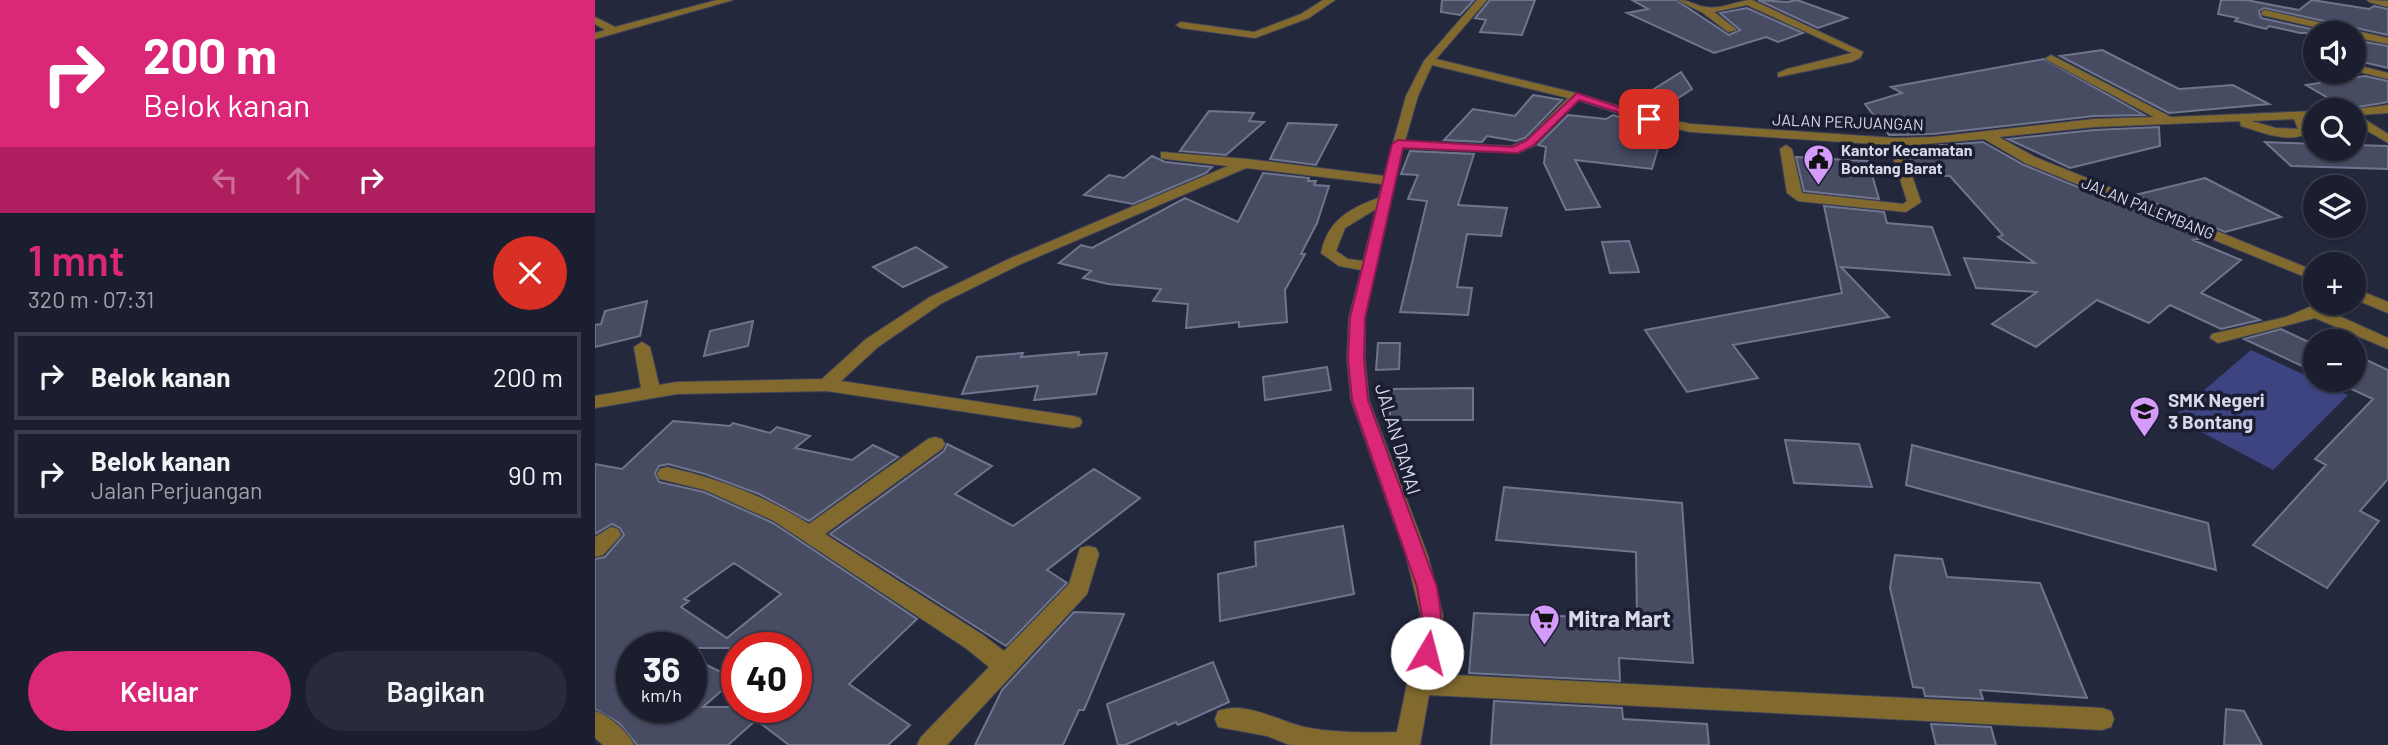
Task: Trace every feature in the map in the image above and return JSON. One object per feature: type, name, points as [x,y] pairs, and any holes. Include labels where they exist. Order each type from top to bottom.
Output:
[{"type":"street","points":[[671,0],[691,10]]},
{"type":"street","points":[[595,36],[728,0]]},
{"type":"street","points":[[1181,25],[1255,35],[1305,16],[1330,0]]},
{"type":"street","name":"JALAN DAMAI","points":[[1408,744],[1432,616],[1427,587],[1360,400],[1356,359],[1357,318],[1412,96],[1429,61],[1482,0]]},
{"type":"street","points":[[1683,0],[1706,11],[1732,30]]},
{"type":"street","points":[[2372,0],[2388,4]]},
{"type":"street","points":[[1706,11],[1746,1],[1858,52],[1847,60],[1795,68],[1782,75]]},
{"type":"street","points":[[2265,13],[2303,22]]},
{"type":"street","points":[[595,20],[614,31]]},
{"type":"street","points":[[2366,36],[2388,41]]},
{"type":"street","points":[[2051,58],[2171,121]]},
{"type":"street","name":"JALAN PERJUANGAN","points":[[1429,61],[1577,96],[1669,124],[1748,133],[1893,142],[2094,123],[2303,116]]},
{"type":"street","points":[[2366,70],[2388,76]]},
{"type":"street","points":[[1398,144],[1513,150],[1530,143],[1577,96]]},
{"type":"street","points":[[2366,110],[2388,109]]},
{"type":"street","points":[[2366,125],[2388,139]]},
{"type":"street","name":"JALAN PALEMBANG","points":[[1984,134],[2030,160],[2303,271]]},
{"type":"street","points":[[1786,149],[1794,193],[1798,197],[1906,208],[1914,202],[1893,142]]},
{"type":"street","points":[[1166,155],[1389,181]]},
{"type":"street","points":[[827,385],[872,343],[936,300],[1016,261],[1247,163]]},
{"type":"street","points":[[1369,267],[1332,258],[1328,253],[1329,241],[1333,231],[1354,213],[1384,201]]},
{"type":"street","points":[[2366,298],[2388,308]]},
{"type":"street","points":[[2218,338],[2303,313]]},
{"type":"street","points":[[2336,315],[2388,344]]},
{"type":"street","points":[[642,347],[651,391]]},
{"type":"street","points":[[595,402],[651,391],[715,386],[827,385],[1073,422]]},
{"type":"street","points":[[810,534],[935,443]]},
{"type":"street","points":[[667,474],[710,484],[781,516],[975,642],[1005,666]]},
{"type":"street","points":[[930,745],[1079,588],[1088,554]]},
{"type":"street","points":[[1418,684],[2102,719]]},
{"type":"street","points":[[1227,719],[1267,725],[1306,739],[1354,745],[1408,744]]},
{"type":"street","points":[[595,722],[621,745]]},
{"type":"shaded area","points":[[2251,350],[2303,374],[2303,392],[2342,392],[2348,395],[2273,470],[2173,417]]},
{"type":"building","points":[[1442,0],[1474,0],[1460,15],[1441,12]]},
{"type":"building","points":[[1490,0],[1535,0],[1522,35],[1480,32],[1486,20],[1475,18]]},
{"type":"building","points":[[1632,0],[1676,0],[1729,35],[1740,30],[1720,13],[1747,8],[1803,33],[1778,42],[1766,37],[1714,53],[1627,13],[1648,9]]},
{"type":"building","points":[[1758,0],[1797,0],[1847,18],[1818,28]]},
{"type":"building","points":[[2221,0],[2246,0],[2299,10],[2312,0],[2369,9],[2374,6],[2388,9],[2388,35],[2366,30],[2366,21],[2324,21],[2264,8],[2259,11],[2261,18],[2303,27],[2303,33],[2269,26],[2266,29],[2235,21],[2238,18],[2218,14]]},
{"type":"building","points":[[2366,42],[2388,46],[2388,68],[2366,63]]},
{"type":"building","points":[[2102,50],[2179,89],[2233,85],[2269,104],[2169,113],[2060,56]]},
{"type":"building","points":[[2044,59],[2144,115],[2094,116],[1933,134],[1889,135],[1865,104],[1902,93],[1891,87]]},
{"type":"building","points":[[1681,72],[1692,89],[1654,114],[1627,106]]},
{"type":"building","points":[[2366,76],[2388,81],[2388,102],[2366,106],[2366,98],[2328,98],[2306,85],[2366,84]]},
{"type":"building","points":[[1533,95],[1562,100],[1525,138],[1516,141],[1487,136],[1482,142],[1444,140],[1473,109],[1515,116]]},
{"type":"building","points":[[1209,111],[1254,113],[1249,121],[1264,122],[1226,155],[1180,151]]},
{"type":"building","points":[[1568,115],[1606,119],[1613,115],[1639,123],[1631,129],[1663,131],[1652,169],[1575,160],[1600,207],[1566,210],[1544,163],[1546,147],[1538,145]]},
{"type":"building","points":[[1288,123],[1337,125],[1316,165],[1270,159]]},
{"type":"building","points":[[2159,127],[2160,146],[2070,168],[2008,139],[2094,130]]},
{"type":"building","points":[[1983,142],[2024,165],[2202,238],[2193,240],[2241,260],[2201,293],[2260,320],[2221,329],[2170,305],[2149,323],[2097,300],[2036,347],[1992,324],[2037,292],[1976,288],[1964,258],[2035,263],[1998,237],[2003,235],[1950,176],[1917,173],[1906,148]]},
{"type":"building","points":[[2265,142],[2303,144],[2303,161],[2366,161],[2366,145],[2388,146],[2388,169],[2291,166]]},
{"type":"building","points":[[1410,151],[1474,154],[1458,205],[1507,208],[1501,236],[1467,234],[1457,287],[1472,288],[1468,315],[1400,312],[1427,201],[1408,199],[1418,175],[1401,174]]},
{"type":"building","points":[[1152,156],[1165,162],[1212,167],[1206,173],[1133,204],[1084,195],[1109,175],[1124,178]]},
{"type":"building","name":"Kantor Kecamatan Bontang Barat","points":[[1796,157],[1868,161],[1879,199],[1804,191]]},
{"type":"building","points":[[1263,173],[1309,178],[1308,181],[1316,181],[1314,185],[1329,186],[1317,223],[1301,254],[1305,254],[1285,290],[1287,322],[1239,327],[1239,322],[1186,328],[1188,304],[1153,301],[1161,289],[1108,284],[1083,278],[1091,271],[1059,263],[1081,245],[1092,248],[1185,198],[1238,222]]},
{"type":"building","points":[[2205,178],[2281,217],[2225,232],[2135,195]]},
{"type":"building","points":[[1824,206],[1884,212],[1887,223],[1932,227],[1950,275],[1841,267],[1889,317],[1733,345],[1758,378],[1687,392],[1645,330],[1842,293]]},
{"type":"building","points":[[1629,241],[1639,272],[1610,273],[1602,242]]},
{"type":"building","points":[[916,247],[947,267],[903,287],[873,267]]},
{"type":"building","points":[[647,301],[640,336],[595,347],[595,325],[601,324],[605,311]]},
{"type":"building","points":[[753,321],[748,346],[704,356],[710,331]]},
{"type":"building","points":[[2281,329],[2303,339],[2303,366],[2244,339]]},
{"type":"building","points":[[1378,343],[1400,343],[1399,369],[1376,370]]},
{"type":"building","points":[[1079,352],[1078,355],[1107,353],[1096,394],[1034,400],[1038,386],[962,394],[977,357],[1023,353],[1021,357]]},
{"type":"building","points":[[2366,360],[2388,370],[2388,479],[2360,511],[2379,521],[2327,588],[2253,545],[2326,465],[2315,459],[2373,399],[2358,392],[2366,392]]},
{"type":"building","points":[[1327,367],[1331,390],[1265,400],[1263,377]]},
{"type":"building","points":[[1473,388],[1473,420],[1389,420],[1393,389]]},
{"type":"building","points":[[673,421],[730,426],[733,423],[770,433],[777,427],[810,436],[795,448],[852,460],[873,445],[898,457],[809,521],[759,494],[705,474],[668,464],[659,466],[655,473],[659,482],[704,492],[773,523],[917,619],[849,684],[910,725],[888,745],[789,745],[760,723],[812,723],[812,632],[734,632],[781,594],[734,563],[684,599],[689,601],[681,607],[721,634],[721,648],[707,648],[707,632],[616,632],[616,721],[595,709],[595,559],[605,557],[624,535],[620,528],[612,524],[595,534],[595,464],[622,469]]},
{"type":"building","points":[[1785,440],[1859,444],[1872,487],[1794,483]]},
{"type":"building","points":[[947,444],[992,466],[955,494],[1013,526],[1094,469],[1140,498],[1047,570],[1067,583],[1006,646],[830,534],[944,451]]},
{"type":"building","points":[[1912,445],[2208,523],[2216,570],[1906,485]]},
{"type":"building","points":[[1504,487],[1682,503],[1693,663],[1619,658],[1620,681],[1469,673],[1474,613],[1637,619],[1636,552],[1496,540]]},
{"type":"building","points":[[1343,526],[1354,594],[1220,621],[1218,574],[1256,566],[1255,542]]},
{"type":"building","points":[[1895,555],[1942,559],[1947,577],[2040,583],[2087,698],[1980,690],[1983,699],[1925,696],[1923,688],[1913,687],[1890,588]]},
{"type":"building","points":[[1074,612],[1124,614],[1084,710],[1079,710],[1063,745],[975,745],[1002,690]]},
{"type":"building","points":[[1213,662],[1229,702],[1178,725],[1176,722],[1125,745],[1118,745],[1107,704]]},
{"type":"building","points":[[707,665],[721,672],[721,691],[707,704]]},
{"type":"building","points":[[1494,701],[1622,708],[1623,719],[1707,724],[1709,745],[1491,745]]},
{"type":"building","points":[[707,707],[721,707],[721,723],[753,723],[728,745],[637,745],[619,723],[707,723]]},
{"type":"building","points":[[2226,709],[2244,711],[2262,745],[2224,745]]},
{"type":"building","points":[[1931,724],[1991,727],[1996,745],[1936,745]]},
{"type":"place","name":"Kantor Kecamatan Bontang Barat","points":[[1818,186]]},
{"type":"place","name":"SMK Negeri 3 Bontang","points":[[2145,438]]},
{"type":"place","name":"Mitra Mart","points":[[1545,646]]},
{"type":"route","points":[[1427,653],[1432,616],[1427,587],[1360,400],[1356,359],[1357,318],[1398,144],[1501,151],[1523,148],[1577,96],[1649,119]]}]
